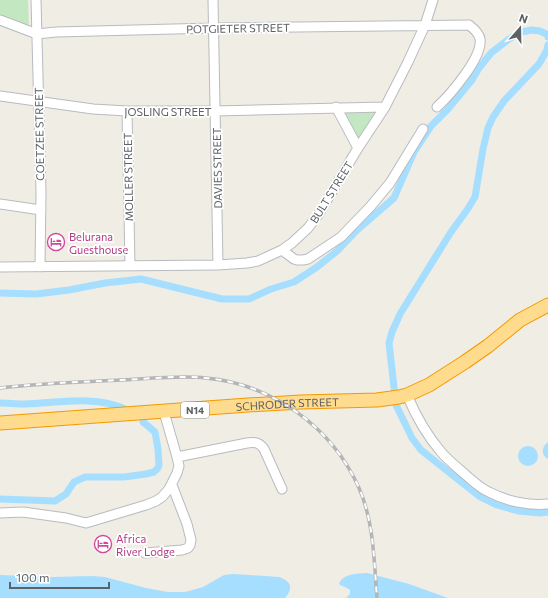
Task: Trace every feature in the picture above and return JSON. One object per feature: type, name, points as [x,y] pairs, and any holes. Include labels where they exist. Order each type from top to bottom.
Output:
[{"type":"highway","name":"SCHRODER STREET","points":[[0,423],[301,402],[399,397],[429,384],[465,362],[488,346],[520,320],[548,305]]},
{"type":"street","name":"COETZEE STREET","points":[[36,0],[41,210],[40,267]]},
{"type":"street","name":"DAVIES STREET","points":[[213,0],[218,265]]},
{"type":"street","name":"BULT STREET","points":[[0,267],[218,265],[258,261],[282,250],[300,236],[314,220],[384,107],[408,62],[425,25],[433,0]]},
{"type":"street","name":"POTGIETER STREET","points":[[0,20],[37,34],[56,32],[213,28],[470,25],[480,38],[478,53],[452,92],[437,107]]},
{"type":"street","name":"JOSLING STREET","points":[[0,96],[94,109],[127,111],[215,111],[384,107]]},
{"type":"street","points":[[336,107],[358,148]]},
{"type":"street","name":"MOLLER STREET","points":[[127,111],[130,266]]},
{"type":"street","points":[[282,250],[294,259],[308,259],[341,237],[370,207],[390,183],[422,129]]},
{"type":"street","points":[[0,204],[41,210]]},
{"type":"street","points":[[399,397],[412,407],[442,454],[474,482],[489,492],[508,500],[540,505],[548,504]]},
{"type":"street","points":[[0,513],[23,512],[86,522],[156,501],[162,497],[172,485],[179,466],[164,412]]},
{"type":"street","points":[[177,457],[246,442],[257,442],[264,449],[282,488]]},
{"type":"street","points":[[145,554],[182,550],[188,548],[190,545],[191,540],[187,524],[172,485]]},
{"type":"green space","points":[[0,0],[28,0],[29,28],[0,16]]},
{"type":"green space","points":[[378,107],[359,141],[341,109]]},
{"type":"water","points":[[548,442],[548,459],[543,453],[543,449]]},
{"type":"water","points":[[528,446],[535,449],[538,456],[535,463],[528,466],[521,463],[518,456],[521,449]]},
{"type":"water","points":[[367,573],[409,584],[448,598],[346,598],[350,594],[350,590],[340,585],[339,583],[341,580],[344,577],[351,575]]},
{"type":"water","points":[[233,574],[279,577],[289,583],[290,591],[285,598],[0,598],[0,575],[105,577],[146,588],[168,592],[185,592],[203,587],[224,575]]},
{"type":"waterway","points":[[0,293],[36,294],[141,279],[222,299],[249,299],[271,289],[294,282],[317,267],[337,251],[357,230],[394,198],[414,152],[431,126],[448,109],[472,80],[491,53],[521,32],[532,30],[540,31],[548,35],[548,37]]},
{"type":"waterway","points":[[548,45],[547,50],[539,64],[504,101],[493,117],[488,128],[483,149],[475,197],[451,232],[400,314],[389,343],[396,405],[412,438],[421,450],[479,496],[497,505],[518,511],[540,513],[548,512]]},
{"type":"waterway","points":[[0,403],[25,404],[63,401],[89,401],[101,402],[125,409]]},
{"type":"waterway","points":[[0,499],[55,501],[66,494],[74,482],[85,477],[124,477],[154,472],[159,465],[155,432],[143,422]]},
{"type":"railway","points":[[0,388],[60,383],[195,377],[230,382],[254,389],[276,399],[297,412],[316,428],[333,446],[347,466],[359,488],[368,514],[374,556],[377,598]]},
{"type":"place","name":"Belurana Guesthouse","points":[[56,242]]},
{"type":"place","name":"Africa River Lodge","points":[[103,544]]}]
